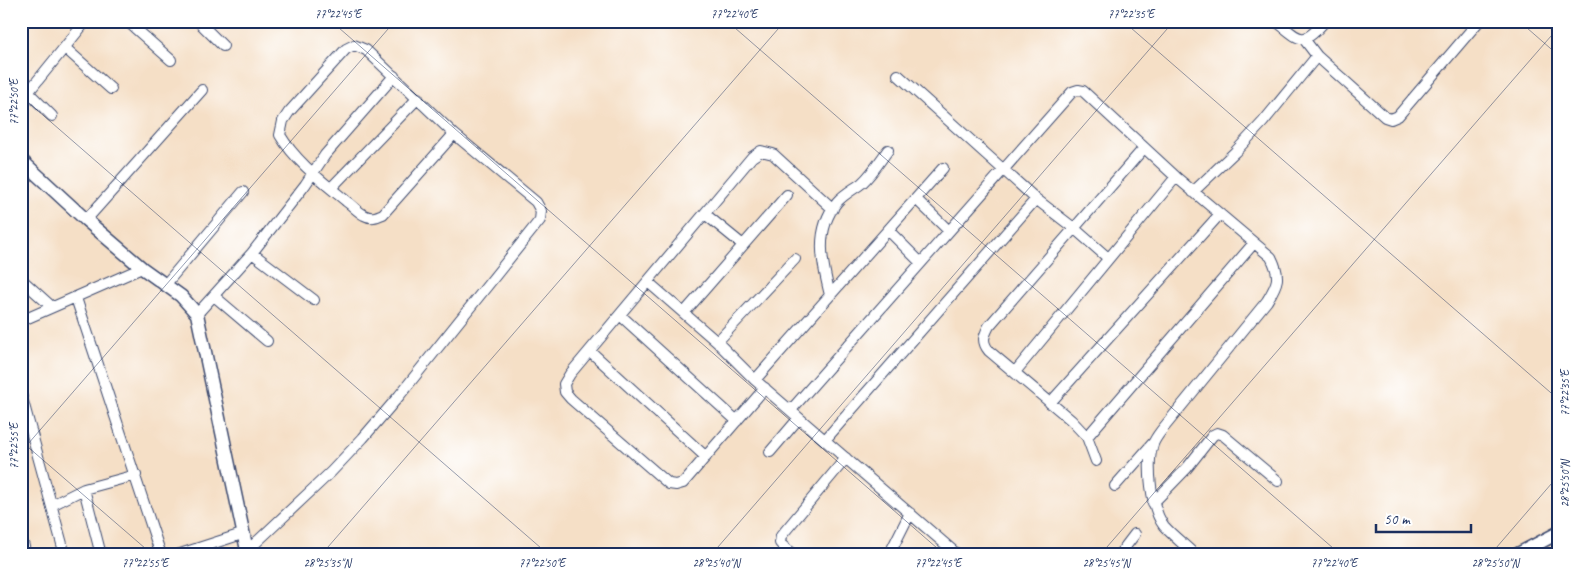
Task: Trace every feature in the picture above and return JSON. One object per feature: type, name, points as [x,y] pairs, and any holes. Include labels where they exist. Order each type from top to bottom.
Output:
[{"type":"street","points":[[52,116],[25,97],[86,21]]},
{"type":"street","points":[[127,21],[172,60]]},
{"type":"street","points":[[198,21],[223,46]]},
{"type":"street","points":[[1276,21],[1296,37],[1304,39],[1310,37],[1325,21]]},
{"type":"street","points":[[1304,39],[1317,56],[1385,117],[1391,120],[1398,116],[1479,21]]},
{"type":"street","points":[[1552,21],[1558,35]]},
{"type":"street","points":[[21,160],[142,268],[180,296],[197,314],[247,553],[332,472],[399,396],[540,220],[541,210],[536,202],[454,134],[366,50],[354,45],[346,49],[283,121],[280,135],[286,146],[313,173],[365,216],[374,218],[383,214],[454,134]]},
{"type":"street","points":[[65,48],[111,89]]},
{"type":"street","points":[[1193,192],[1235,152],[1317,56]]},
{"type":"street","points":[[898,75],[1036,199],[1075,229],[1108,258]]},
{"type":"street","points":[[197,314],[252,253],[325,155],[394,76]]},
{"type":"street","points":[[86,220],[202,90]]},
{"type":"street","points":[[791,410],[1072,92],[1078,90],[1088,95],[1176,177],[1271,257],[1278,276],[1275,288],[1267,301],[1153,443],[1114,486]]},
{"type":"street","points":[[331,188],[418,98]]},
{"type":"street","points":[[1096,461],[1087,437],[1071,420],[989,351],[984,345],[984,336],[990,326],[1144,148]]},
{"type":"street","points":[[830,295],[822,263],[822,234],[833,209],[842,198],[869,176],[888,150]]},
{"type":"street","points":[[765,388],[683,483],[676,485],[669,484],[571,399],[566,392],[564,384],[570,374],[752,157],[761,151],[773,154],[833,209]]},
{"type":"street","points":[[755,380],[943,168]]},
{"type":"street","points":[[1015,372],[1176,177]]},
{"type":"street","points":[[165,285],[243,192]]},
{"type":"street","points":[[684,314],[787,195]]},
{"type":"street","points":[[916,199],[949,231]]},
{"type":"street","points":[[826,440],[1036,199]]},
{"type":"street","points":[[705,214],[744,245]]},
{"type":"street","points":[[1050,402],[1220,214]]},
{"type":"street","points":[[888,230],[921,263]]},
{"type":"street","points":[[1087,437],[1254,243]]},
{"type":"street","points":[[252,253],[314,300]]},
{"type":"street","points":[[717,342],[795,259]]},
{"type":"street","points":[[21,321],[142,268]]},
{"type":"street","points":[[21,279],[52,307]]},
{"type":"street","points":[[648,282],[717,342],[755,380],[958,555]]},
{"type":"street","points":[[214,296],[267,342]]},
{"type":"street","points":[[76,298],[161,555]]},
{"type":"street","points":[[620,315],[737,421]]},
{"type":"street","points":[[590,350],[706,457]]},
{"type":"street","points":[[21,394],[65,555]]},
{"type":"street","points":[[770,452],[800,418]]},
{"type":"street","points":[[1153,503],[1174,483],[1213,435],[1217,433],[1223,435],[1278,481]]},
{"type":"street","points":[[1153,443],[1150,457],[1153,503],[1156,513],[1164,526],[1196,555]]},
{"type":"street","points":[[795,555],[780,543],[781,536],[846,458]]},
{"type":"street","points":[[52,506],[84,489],[136,475]]},
{"type":"street","points":[[84,489],[101,555]]},
{"type":"street","points":[[889,555],[910,513]]},
{"type":"street","points":[[1516,555],[1558,533]]},
{"type":"street","points":[[177,555],[242,534]]},
{"type":"street","points":[[1119,555],[1135,534]]},
{"type":"street","points":[[23,543],[26,555]]}]
